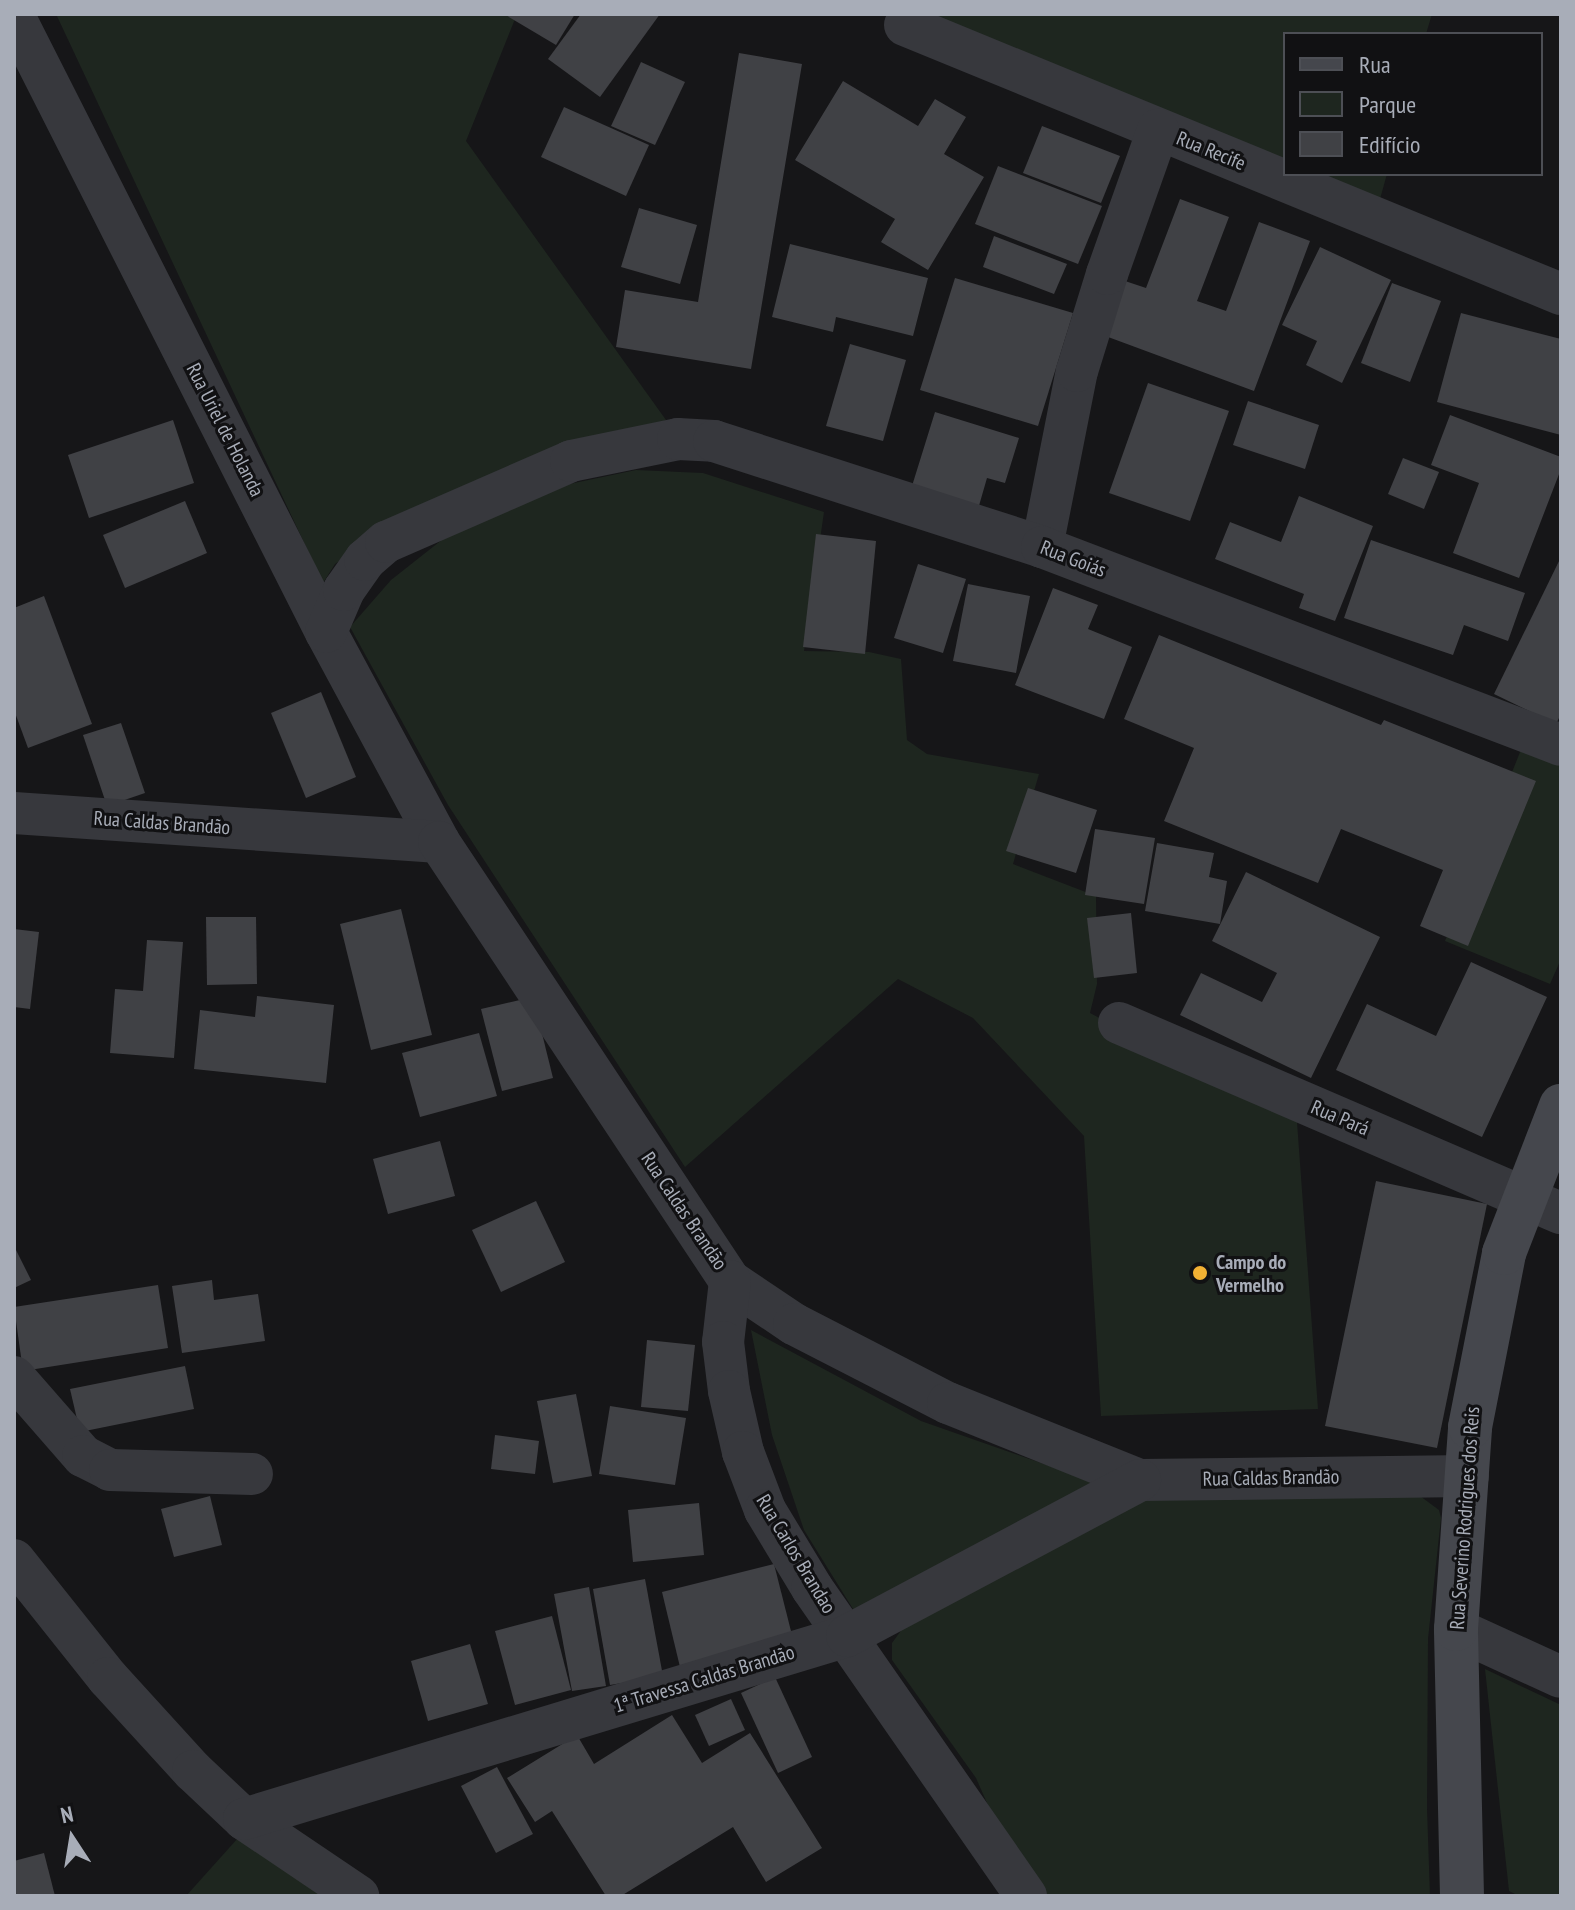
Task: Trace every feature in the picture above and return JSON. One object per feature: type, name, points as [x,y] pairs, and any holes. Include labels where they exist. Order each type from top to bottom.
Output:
[{"type":"street","name":"Rua Recife","points":[[905,25],[1561,294]]},
{"type":"street","name":"Rua Uriel de Holanda","points":[[17,37],[326,632],[439,842]]},
{"type":"street","points":[[1042,547],[1077,371],[1107,274],[1158,130]]},
{"type":"street","name":"Rua Goiás","points":[[326,632],[344,590],[365,560],[386,542],[571,461],[678,439],[714,441],[1042,547],[1561,745]]},
{"type":"street","name":"Rua Caldas Brandão","points":[[14,813],[439,842],[730,1281],[794,1324],[868,1365],[948,1403],[1140,1480],[1468,1476]]},
{"type":"street","name":"Rua Pará","points":[[1119,1023],[1544,1206]]},
{"type":"street","name":"Rua Severino Rodrigues dos Reis","points":[[1462,1896],[1456,1629],[1470,1427],[1504,1253],[1544,1206],[1561,1106]]},
{"type":"street","name":"Rua Carlos Brandao","points":[[730,1281],[723,1342],[743,1452],[765,1510],[812,1588],[847,1636]]},
{"type":"street","points":[[14,1377],[83,1456],[110,1470],[252,1474]]},
{"type":"street","name":"1ª Travessa Caldas Brandão","points":[[244,1819],[847,1636],[1140,1480]]},
{"type":"street","points":[[14,1560],[108,1678],[193,1771],[244,1819],[358,1896]]},
{"type":"street","points":[[1456,1629],[1561,1677]]},
{"type":"street","points":[[847,1636],[1026,1896]]},
{"type":"green space","points":[[56,14],[517,14],[466,141],[666,420],[372,537],[335,564],[323,583]]},
{"type":"green space","points":[[884,14],[1432,14],[1427,32],[1283,32],[1283,169]]},
{"type":"green space","points":[[1300,176],[1386,176],[1378,206]]},
{"type":"green space","points":[[636,470],[703,473],[824,512],[804,651],[869,652],[901,659],[907,740],[927,754],[1039,774],[1013,864],[1096,896],[1097,984],[1090,1013],[1297,1122],[1318,1409],[1101,1416],[1084,1136],[973,1018],[898,979],[685,1167],[448,805],[350,627],[391,580],[462,524],[555,487]]},
{"type":"green space","points":[[1524,742],[1561,756],[1561,959],[1550,984],[1445,941]]},
{"type":"green space","points":[[751,1330],[921,1421],[1104,1485],[858,1617],[804,1530],[772,1435]]},
{"type":"green space","points":[[1153,1492],[1420,1496],[1439,1510],[1441,1518],[1428,1639],[1430,1896],[1003,1896],[995,1821],[976,1778],[892,1660],[892,1643],[905,1625]]},
{"type":"green space","points":[[1485,1669],[1561,1705],[1561,1896],[1519,1896],[1509,1891]]},
{"type":"green space","points":[[247,1828],[337,1896],[186,1896]]},
{"type":"building","points":[[504,14],[575,14],[556,45]]},
{"type":"building","points":[[581,14],[660,14],[600,97],[548,59]]},
{"type":"building","points":[[739,53],[802,64],[751,369],[616,347],[625,290],[698,302]]},
{"type":"building","points":[[641,62],[685,82],[655,145],[611,126]]},
{"type":"building","points":[[843,81],[918,126],[935,99],[966,117],[944,154],[984,177],[928,270],[881,242],[895,219],[795,160]]},
{"type":"building","points":[[564,107],[649,145],[626,196],[541,157]]},
{"type":"building","points":[[1042,126],[1120,156],[1101,203],[1023,173]]},
{"type":"building","points":[[998,166],[1102,206],[1078,264],[975,224]]},
{"type":"building","points":[[1180,199],[1229,217],[1197,301],[1226,311],[1259,222],[1310,241],[1254,391],[1100,334],[1122,280],[1146,288]]},
{"type":"building","points":[[639,208],[697,225],[680,284],[621,267]]},
{"type":"building","points":[[994,236],[1067,264],[1054,294],[983,267]]},
{"type":"building","points":[[790,244],[928,278],[913,336],[836,317],[833,332],[772,317]]},
{"type":"building","points":[[1320,247],[1391,280],[1342,383],[1306,365],[1317,341],[1282,325]]},
{"type":"building","points":[[955,278],[1073,313],[1038,426],[920,390]]},
{"type":"building","points":[[1392,283],[1441,301],[1410,382],[1361,363]]},
{"type":"building","points":[[1461,313],[1561,339],[1561,435],[1437,402]]},
{"type":"building","points":[[850,344],[906,360],[883,441],[826,426]]},
{"type":"building","points":[[1148,383],[1229,411],[1190,521],[1109,493]]},
{"type":"building","points":[[1248,401],[1319,425],[1305,469],[1233,445]]},
{"type":"building","points":[[935,412],[1019,438],[1005,483],[987,478],[974,523],[907,502]]},
{"type":"building","points":[[1450,415],[1561,457],[1561,469],[1519,578],[1453,553],[1479,483],[1431,465]]},
{"type":"building","points":[[173,420],[194,483],[89,518],[68,455]]},
{"type":"building","points":[[1403,458],[1439,472],[1424,509],[1388,494]]},
{"type":"building","points":[[1299,496],[1373,526],[1335,621],[1299,608],[1304,594],[1215,559],[1230,522],[1281,542]]},
{"type":"building","points":[[185,501],[207,553],[125,588],[103,535]]},
{"type":"building","points":[[816,534],[876,541],[865,654],[803,647]]},
{"type":"building","points":[[1371,540],[1525,593],[1508,641],[1464,625],[1453,655],[1344,618]]},
{"type":"building","points":[[1561,557],[1561,714],[1556,724],[1494,694]]},
{"type":"building","points":[[918,564],[966,579],[943,653],[894,638]]},
{"type":"building","points":[[968,584],[1030,596],[1016,673],[953,661]]},
{"type":"building","points":[[1053,588],[1098,605],[1088,629],[1132,647],[1104,719],[1015,685]]},
{"type":"building","points":[[44,596],[92,724],[28,748],[14,710],[14,608]]},
{"type":"building","points":[[1159,635],[1381,725],[1384,720],[1536,781],[1468,946],[1420,926],[1443,870],[1341,829],[1318,883],[1164,821],[1194,748],[1124,719]]},
{"type":"building","points":[[321,692],[356,777],[306,798],[271,713]]},
{"type":"building","points":[[121,723],[145,793],[107,806],[83,735]]},
{"type":"building","points":[[1028,788],[1097,810],[1076,873],[1006,851]]},
{"type":"building","points":[[1095,829],[1155,838],[1144,904],[1085,895]]},
{"type":"building","points":[[1157,843],[1214,853],[1209,877],[1227,881],[1220,924],[1145,911]]},
{"type":"building","points":[[1246,872],[1380,937],[1311,1078],[1180,1015],[1201,973],[1262,1002],[1277,973],[1212,941]]},
{"type":"building","points":[[401,909],[432,1035],[371,1050],[340,924]]},
{"type":"building","points":[[1131,913],[1137,973],[1094,978],[1087,918]]},
{"type":"building","points":[[206,917],[256,917],[257,984],[207,985]]},
{"type":"building","points":[[14,929],[39,932],[30,1009],[14,1007]]},
{"type":"building","points":[[147,940],[183,942],[174,1058],[110,1053],[115,989],[143,991]]},
{"type":"building","points":[[1471,962],[1547,997],[1482,1137],[1336,1070],[1367,1004],[1436,1036]]},
{"type":"building","points":[[257,996],[334,1005],[326,1083],[194,1069],[200,1010],[255,1017]]},
{"type":"building","points":[[533,997],[553,1078],[502,1091],[481,1009]]},
{"type":"building","points":[[479,1033],[497,1096],[420,1117],[402,1053]]},
{"type":"building","points":[[440,1141],[455,1196],[388,1214],[373,1159]]},
{"type":"building","points":[[1376,1181],[1487,1204],[1437,1448],[1325,1426]]},
{"type":"building","points":[[536,1201],[565,1262],[501,1292],[472,1230]]},
{"type":"building","points":[[14,1246],[31,1280],[14,1288]]},
{"type":"building","points":[[212,1280],[214,1300],[258,1294],[265,1341],[182,1353],[172,1286]]},
{"type":"building","points":[[158,1285],[168,1348],[23,1371],[14,1307]]},
{"type":"building","points":[[647,1340],[695,1345],[688,1411],[641,1407]]},
{"type":"building","points":[[185,1366],[194,1409],[80,1432],[70,1389]]},
{"type":"building","points":[[576,1394],[592,1476],[553,1483],[537,1401]]},
{"type":"building","points":[[610,1406],[686,1418],[675,1485],[599,1474]]},
{"type":"building","points":[[495,1435],[539,1441],[535,1474],[491,1469]]},
{"type":"building","points":[[210,1496],[222,1545],[174,1557],[161,1509]]},
{"type":"building","points":[[699,1503],[704,1555],[633,1562],[628,1510]]},
{"type":"building","points":[[774,1564],[793,1639],[680,1667],[662,1592]]},
{"type":"building","points":[[645,1579],[663,1676],[610,1685],[593,1589]]},
{"type":"building","points":[[589,1587],[606,1686],[572,1691],[554,1594]]},
{"type":"building","points":[[552,1616],[571,1690],[515,1705],[495,1631]]},
{"type":"building","points":[[470,1644],[488,1704],[428,1721],[411,1661]]},
{"type":"building","points":[[775,1677],[812,1757],[778,1773],[741,1693]]},
{"type":"building","points":[[731,1699],[745,1730],[709,1746],[695,1715]]},
{"type":"building","points":[[672,1715],[702,1763],[750,1733],[822,1848],[766,1882],[733,1827],[621,1896],[606,1896],[552,1811],[535,1822],[507,1778],[577,1735],[594,1764]]},
{"type":"building","points":[[497,1767],[533,1834],[496,1853],[461,1786]]},
{"type":"building","points":[[44,1853],[55,1896],[14,1896],[14,1861]]},
{"type":"place","name":"Campo do Vermelho","points":[[1200,1273]]}]
